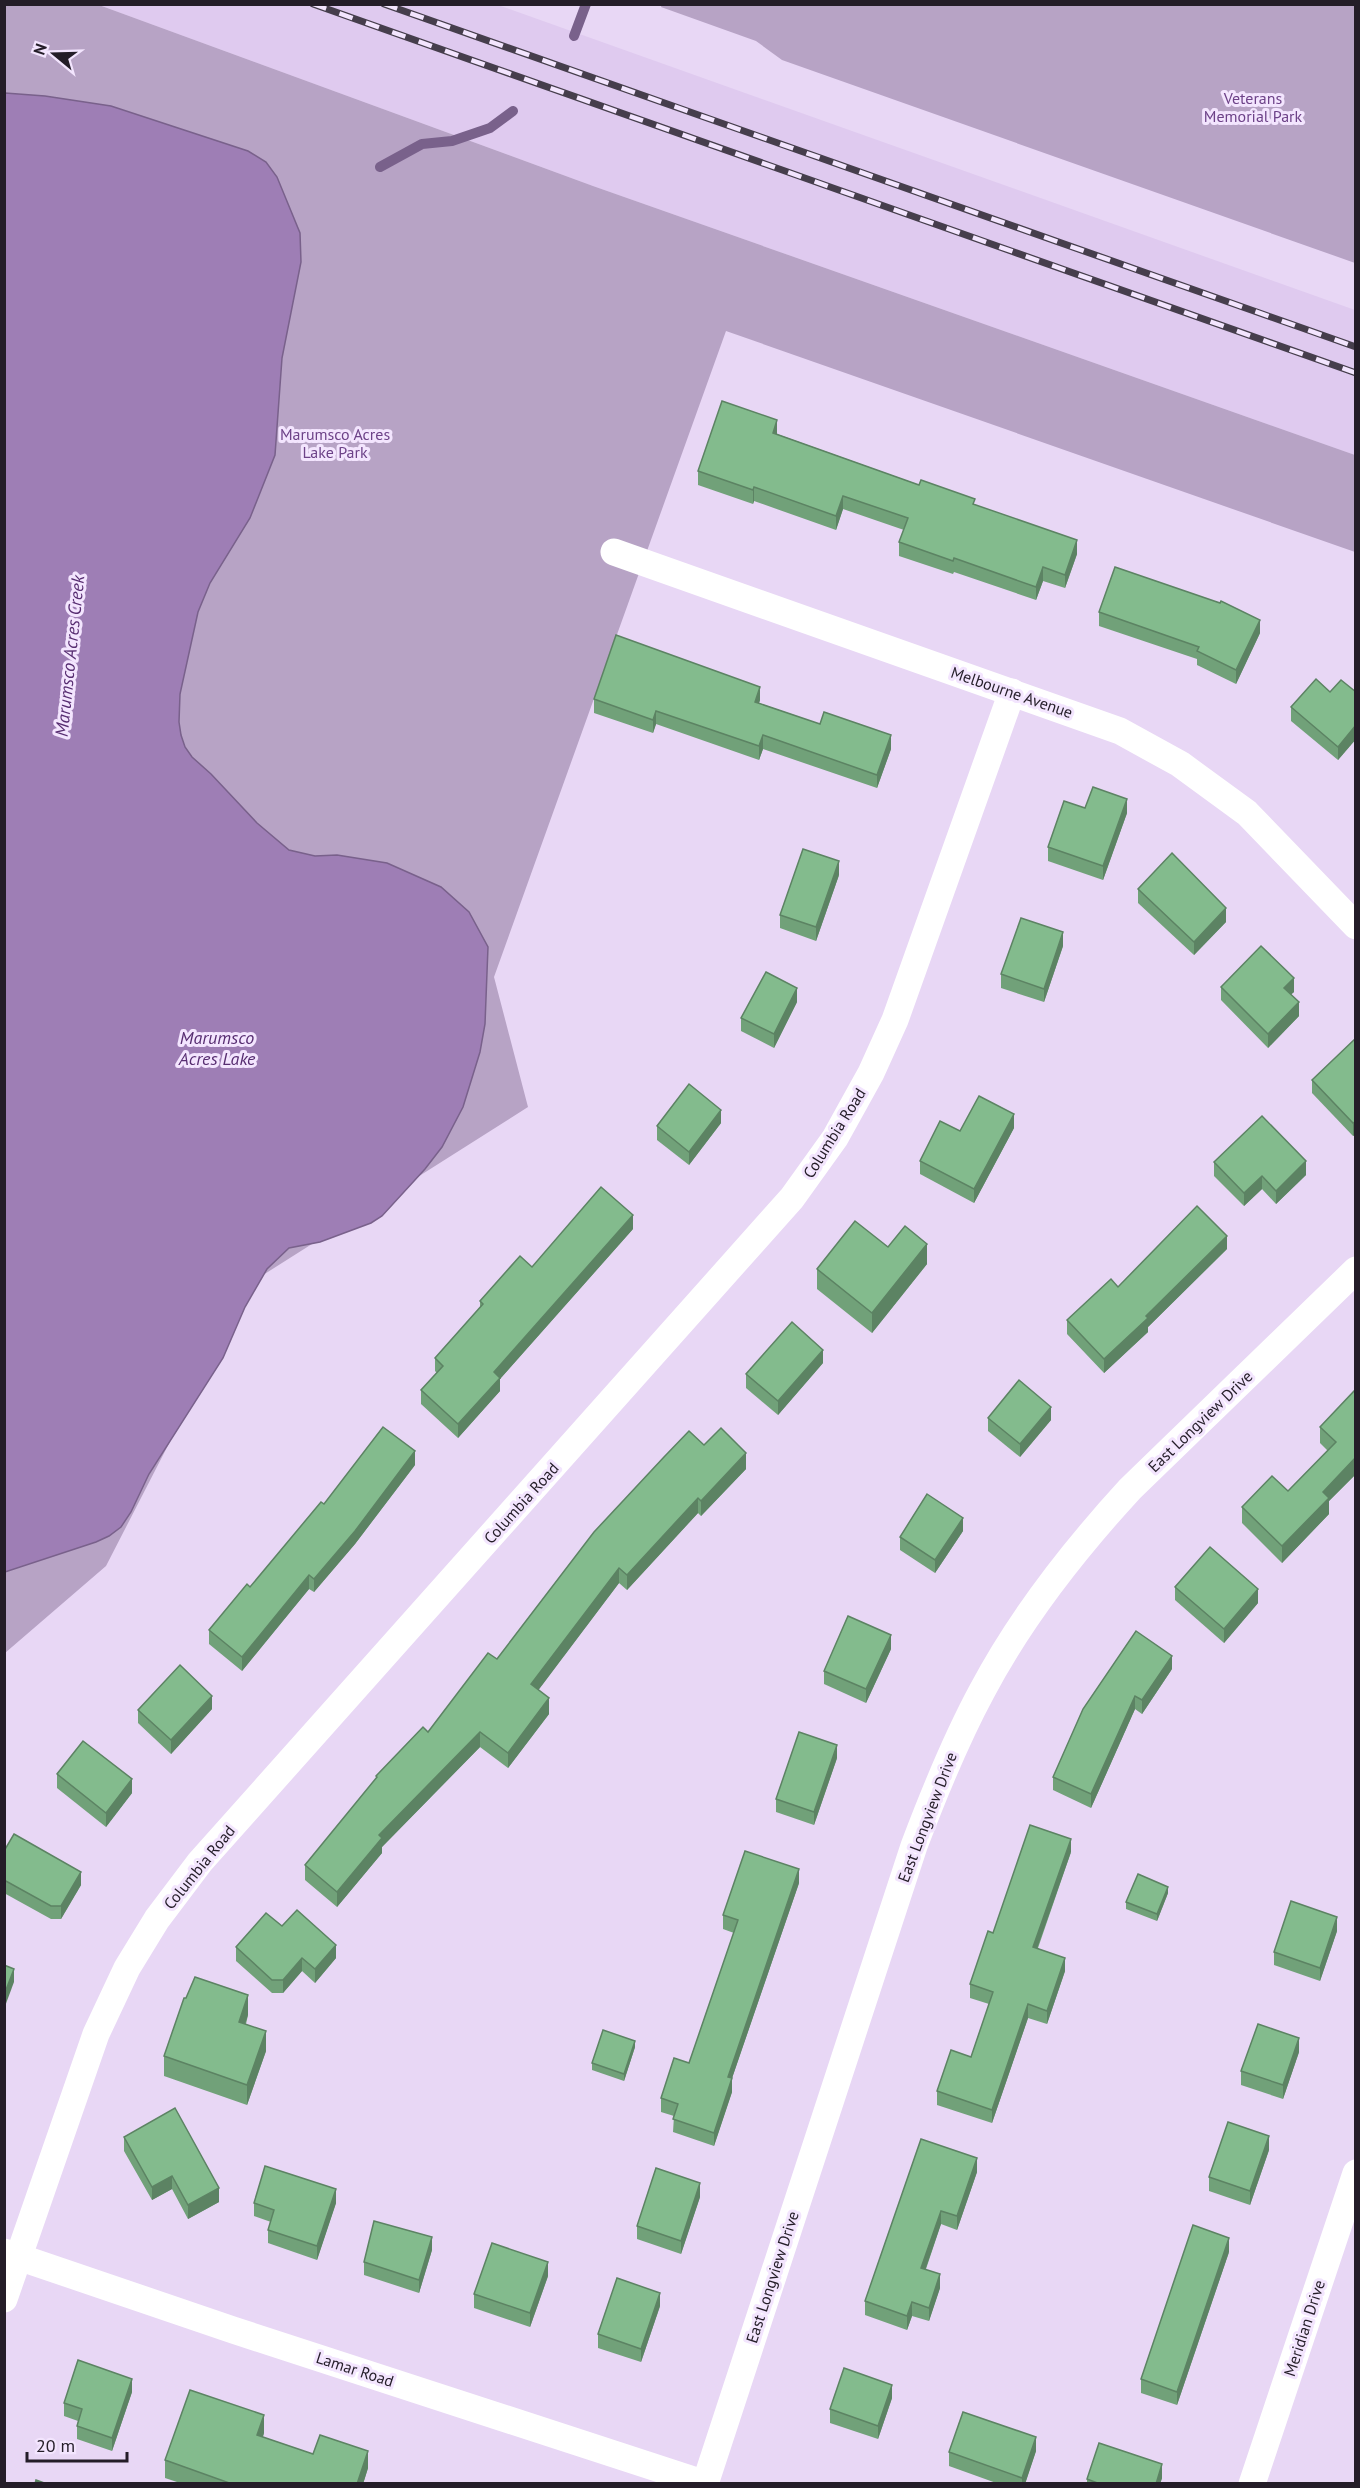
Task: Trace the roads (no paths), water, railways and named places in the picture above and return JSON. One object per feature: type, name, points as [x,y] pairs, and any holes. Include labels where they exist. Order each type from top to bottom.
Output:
[{"type":"street","name":"Melbourne Avenue","points":[[614,552],[1120,731],[1180,764],[1247,813],[1356,926]]},
{"type":"street","name":"Columbia Road","points":[[4,2298],[11,2254],[96,2034],[127,1968],[157,1919],[200,1862],[792,1198],[835,1138],[871,1073],[895,1020],[1012,692]]},
{"type":"street","name":"East Longview Drive","points":[[705,2483],[914,1846],[952,1751],[982,1690],[1010,1643],[1040,1600],[1100,1521],[1130,1489],[1356,1270]]},
{"type":"street","name":"Meridian Drive","points":[[1252,2484],[1356,2173]]},
{"type":"street","name":"Lamar Road","points":[[11,2254],[233,2330],[705,2483]]},
{"type":"water","name":"Marumsco Acres Lake","points":[[5,93],[45,96],[111,106],[248,151],[266,162],[277,177],[300,233],[301,262],[282,358],[275,455],[250,518],[210,583],[198,612],[180,694],[181,735],[192,757],[257,823],[289,850],[315,856],[337,855],[387,863],[441,887],[469,912],[488,947],[485,1024],[480,1052],[463,1107],[442,1147],[425,1169],[382,1216],[371,1223],[320,1242],[289,1248],[267,1269],[245,1307],[223,1358],[149,1474],[131,1512],[121,1527],[96,1542],[5,1572]]},
{"type":"waterway","name":"Marumsco Acres Creek","points":[[574,36],[586,4]]},
{"type":"waterway","name":"Marumsco Acres Creek","points":[[380,167],[422,144],[452,141],[490,128],[513,111]]},
{"type":"railway","points":[[313,4],[1356,373]]},
{"type":"railway","points":[[384,4],[1356,347]]},
{"type":"park label","name":"Veterans Memorial Park","points":[[1253,107]]},
{"type":"park label","name":"Marumsco Acres Lake Park","points":[[335,443]]}]
